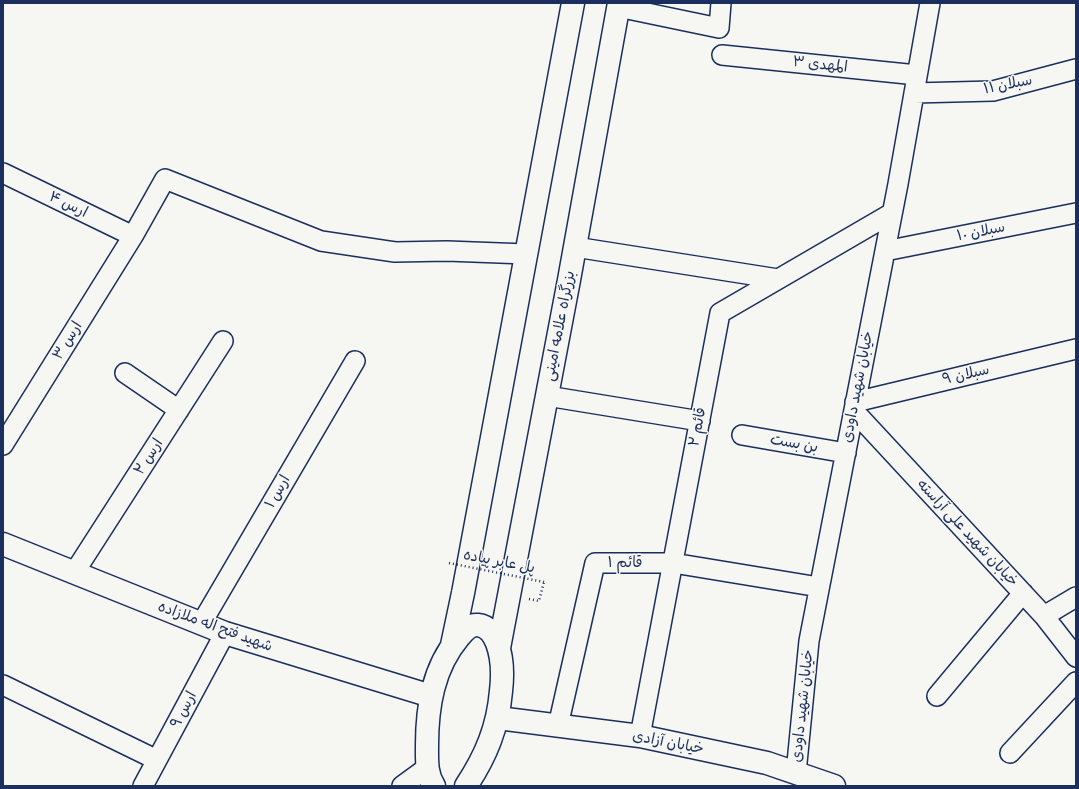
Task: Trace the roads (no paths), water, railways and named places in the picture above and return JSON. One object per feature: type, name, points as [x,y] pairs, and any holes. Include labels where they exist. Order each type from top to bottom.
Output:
[{"type":"main road","points":[[452,646],[465,586],[573,3]]},
{"type":"main road","name":"بزرگراه علامه امینی","points":[[499,648],[619,5]]},
{"type":"main road","name":"شهید فتح اله ملازاده","points":[[3,544],[225,633],[430,696]]},
{"type":"main road","points":[[429,779],[427,756],[427,718],[430,696],[436,678],[452,646],[466,628],[478,625],[489,630],[499,648],[503,673],[498,718],[483,758],[466,786]]},
{"type":"main road","name":"خیابان آزادی","points":[[498,718],[640,736],[767,763],[834,786]]},
{"type":"street","points":[[619,5],[718,28],[721,3]]},
{"type":"street","name":"خیابان شهید داودی","points":[[796,773],[809,641],[885,251],[930,3]]},
{"type":"street","name":"المهدی ۳","points":[[722,55],[916,84]]},
{"type":"street","name":"سبلان ۱۱","points":[[916,84],[993,91],[1076,69]]},
{"type":"street","name":"ارس ۴","points":[[3,173],[133,236]]},
{"type":"street","name":"ارس ۳","points":[[3,445],[133,236],[165,179],[321,241],[396,252],[447,251],[526,254]]},
{"type":"street","name":"سبلان ۱۰","points":[[885,251],[1076,213]]},
{"type":"street","name":"قائم ۲","points":[[640,736],[720,313],[892,214]]},
{"type":"street","points":[[575,247],[778,279]]},
{"type":"street","name":"ارس ۲","points":[[74,573],[223,341]]},
{"type":"street","name":"سبلان ۹","points":[[855,406],[1076,349]]},
{"type":"street","name":"ارس ۱","points":[[202,624],[356,361]]},
{"type":"street","points":[[125,373],[179,410]]},
{"type":"street","points":[[547,396],[700,421]]},
{"type":"street","name":"خیابان شهید علی آراسته","points":[[855,406],[1044,616],[1076,657]]},
{"type":"street","name":"بن بست","points":[[742,435],[846,454]]},
{"type":"street","name":"قائم ۱","points":[[558,726],[595,563],[673,563],[820,588]]},
{"type":"street","points":[[937,696],[1023,593]]},
{"type":"street","points":[[1044,616],[1076,597]]},
{"type":"street","name":"ارس ۹","points":[[143,786],[225,633]]},
{"type":"street","points":[[1010,753],[1076,682]]},
{"type":"street","points":[[3,685],[157,760]]},
{"type":"street","points":[[402,786],[429,779]]}]
